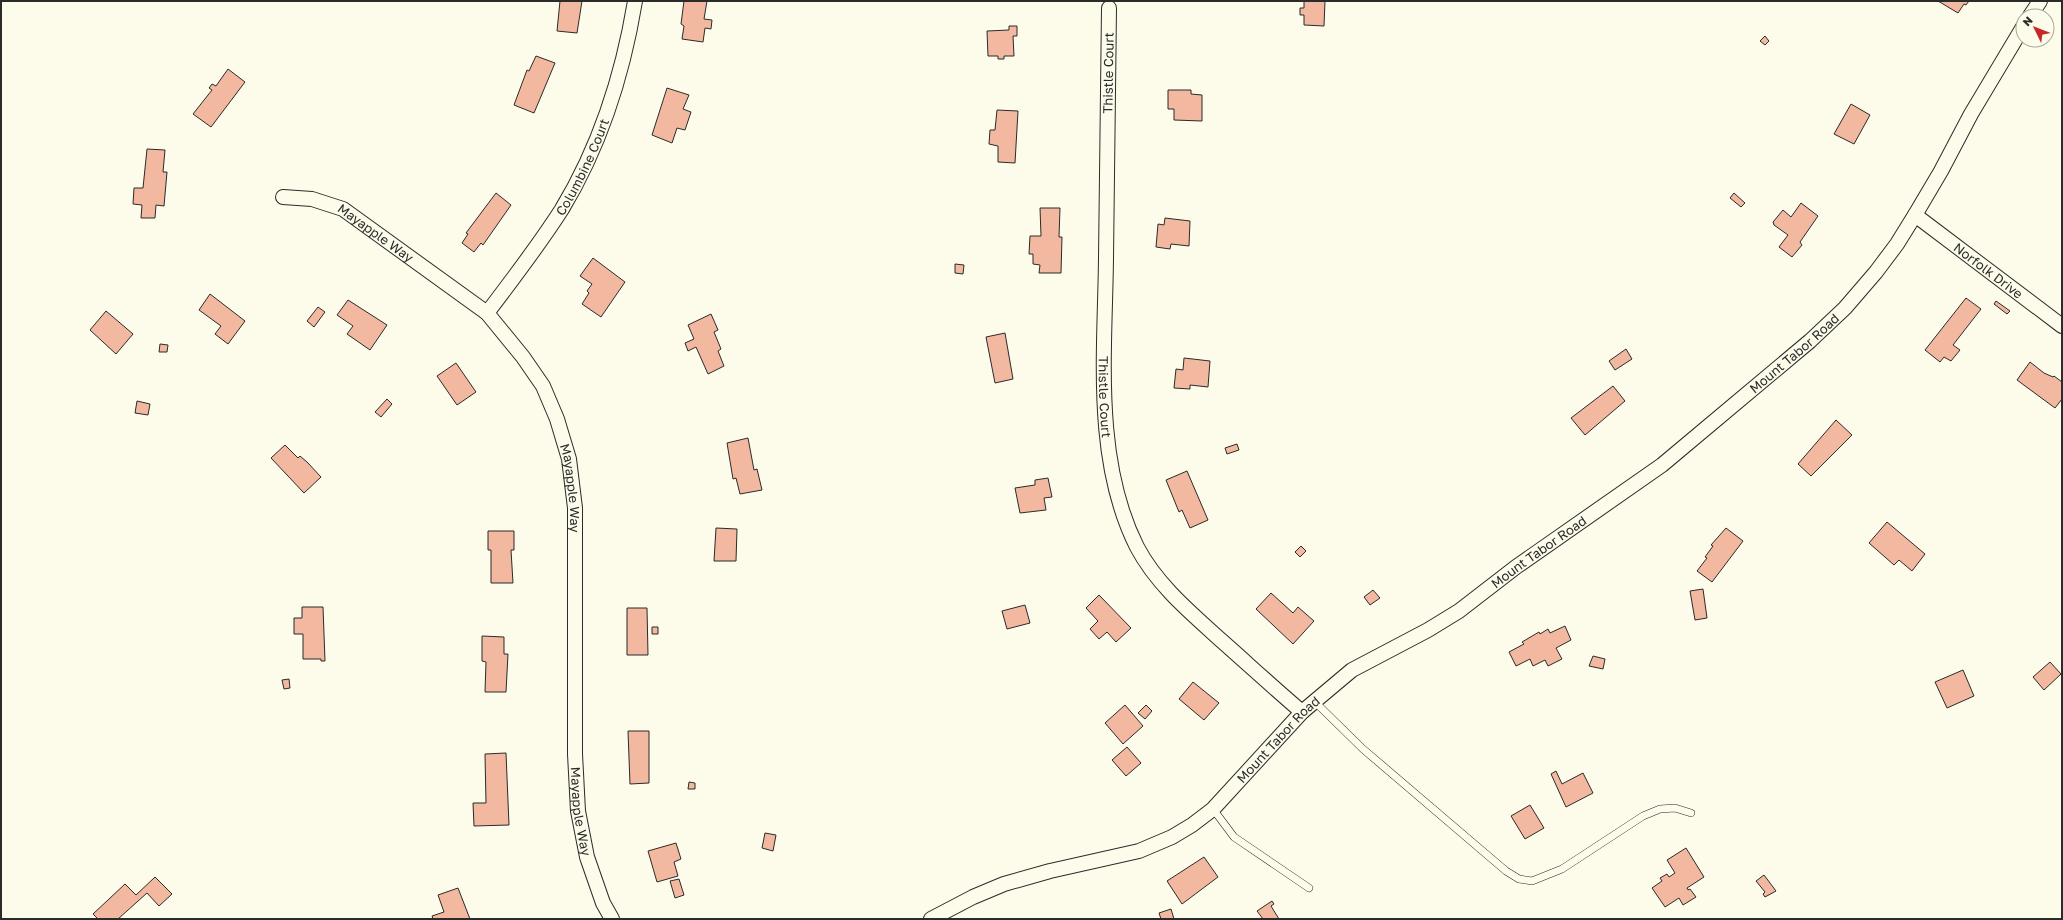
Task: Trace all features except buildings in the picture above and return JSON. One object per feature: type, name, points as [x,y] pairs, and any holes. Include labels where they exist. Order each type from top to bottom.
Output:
[{"type":"street","name":"Columbine Court","points":[[487,313],[540,242],[562,208],[584,167],[606,116],[620,72],[635,1]]},
{"type":"street","name":"Thistle Court","points":[[1109,8],[1105,396],[1106,433],[1110,461],[1122,511],[1137,547],[1158,578],[1178,602],[1302,712]]},
{"type":"street","name":"Mount Tabor Road","points":[[931,919],[973,897],[1004,884],[1050,871],[1139,851],[1172,837],[1192,826],[1212,809],[1302,712],[1352,670],[1428,630],[1459,611],[1516,567],[1662,465],[1810,341],[1845,308],[1876,272],[1897,244],[1941,172],[1971,114],[2015,40]]},
{"type":"street","name":"Mayapple Way","points":[[284,198],[312,199],[343,209],[487,313],[523,357],[543,386],[557,418],[568,459],[575,508],[575,754],[578,811],[587,857],[603,903],[612,919]]},
{"type":"street","name":"Norfolk Drive","points":[[1915,215],[2062,326]]},
{"type":"lane","points":[[1314,701],[1363,749],[1506,871],[1519,879],[1532,881],[1562,869],[1643,816],[1660,809],[1675,808],[1691,813]]},
{"type":"lane","points":[[1212,809],[1234,837],[1308,888]]}]
